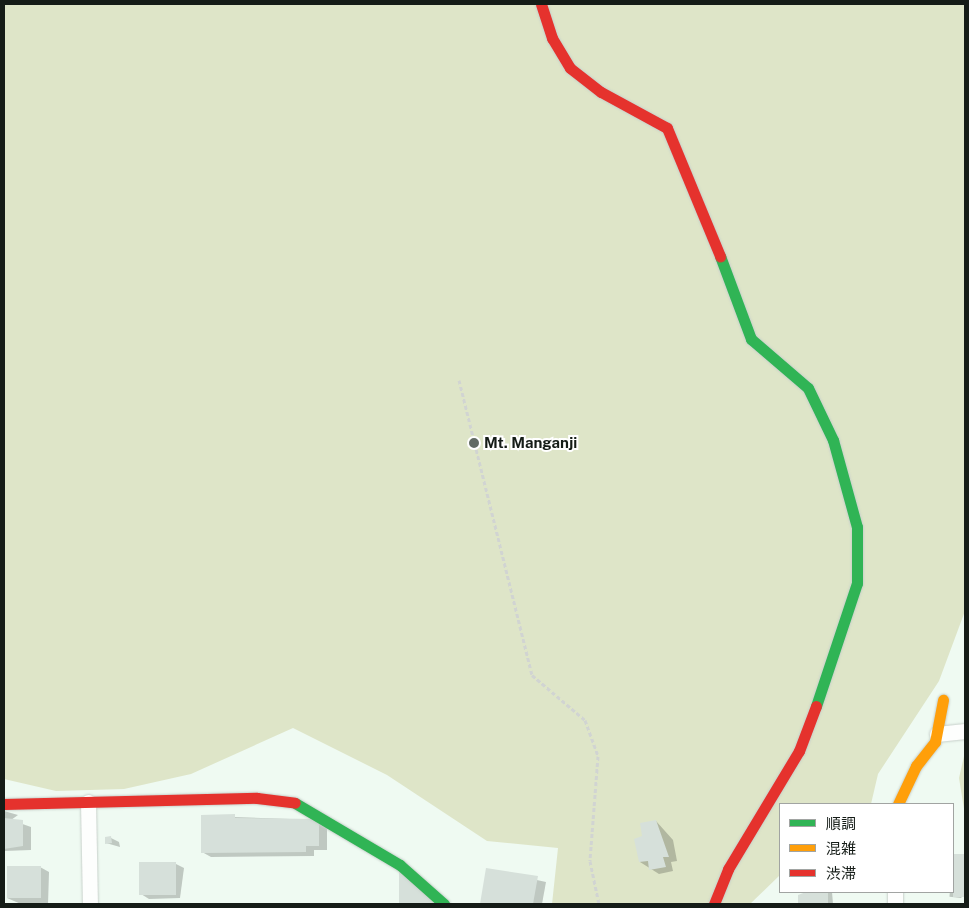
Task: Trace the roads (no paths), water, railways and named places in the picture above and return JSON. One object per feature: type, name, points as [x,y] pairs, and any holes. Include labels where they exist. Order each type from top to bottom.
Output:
[{"type":"street","points":[[541,4],[552,38],[570,68],[601,92],[667,128],[691,177],[751,339],[808,388],[833,440],[857,527],[857,583],[830,672],[799,751],[728,869],[714,904]]},
{"type":"street","points":[[899,803],[937,734],[943,700]]},
{"type":"street","points":[[937,734],[965,731]]},
{"type":"street","points":[[4,804],[257,798],[298,803],[385,855],[444,904]]},
{"type":"street","points":[[88,802],[90,904]]},
{"type":"place","name":"Mt. Manganji","points":[[474,443]]}]
